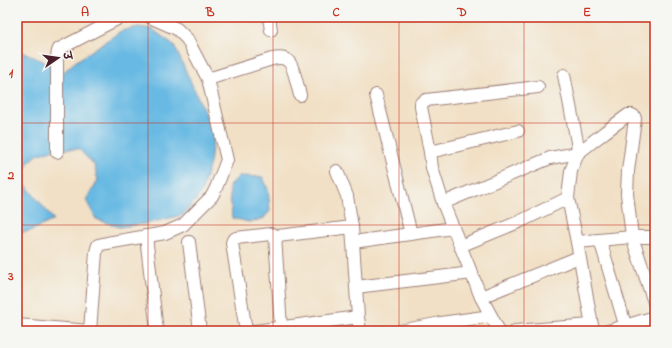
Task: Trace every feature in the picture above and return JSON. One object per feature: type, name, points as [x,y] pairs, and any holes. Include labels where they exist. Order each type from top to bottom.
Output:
[{"type":"street","points":[[57,152],[56,54],[59,49],[120,17]]},
{"type":"street","points":[[17,325],[90,331],[97,248],[100,244],[165,233],[174,230],[183,225],[212,196],[216,188],[227,160],[208,79],[187,39],[177,29],[150,17]]},
{"type":"street","points":[[269,17],[271,30]]},
{"type":"street","points":[[208,79],[272,59],[287,59],[291,64],[300,95]]},
{"type":"street","points":[[515,331],[592,328],[568,198],[571,171],[578,153],[564,75]]},
{"type":"street","points":[[499,331],[481,297],[443,203],[432,168],[421,103],[426,100],[538,87]]},
{"type":"street","points":[[376,95],[411,234]]},
{"type":"street","points":[[443,203],[550,158],[578,153],[628,115],[632,115],[634,117],[633,138],[628,171],[627,194],[632,237],[655,305]]},
{"type":"street","points":[[430,152],[518,131]]},
{"type":"street","points":[[337,171],[347,196],[352,227],[360,331]]},
{"type":"street","points":[[460,246],[521,221],[568,198]]},
{"type":"street","points":[[246,331],[232,243],[233,240],[236,238],[271,234],[278,236],[352,227]]},
{"type":"street","points":[[353,242],[453,228]]},
{"type":"street","points":[[146,236],[157,331]]},
{"type":"street","points":[[275,236],[281,328]]},
{"type":"street","points":[[577,242],[632,237],[655,237]]},
{"type":"street","points":[[600,240],[626,328]]},
{"type":"street","points":[[189,242],[200,331]]},
{"type":"street","points":[[481,297],[579,257]]},
{"type":"street","points":[[356,287],[472,273]]},
{"type":"street","points":[[400,331],[441,327],[491,316]]},
{"type":"street","points":[[254,331],[358,317]]},
{"type":"street","points":[[608,331],[626,328],[655,317]]},
{"type":"water","points":[[138,27],[152,29],[174,45],[214,133],[210,163],[201,193],[183,215],[144,224],[119,227],[96,219],[86,200],[98,180],[94,165],[79,149],[54,149],[37,155],[27,164],[25,184],[54,220],[30,231],[17,233],[17,51],[28,54],[48,64],[59,76],[75,62],[121,31]]},
{"type":"water","points":[[239,176],[263,177],[268,190],[270,211],[263,219],[249,222],[232,218],[229,186]]}]
